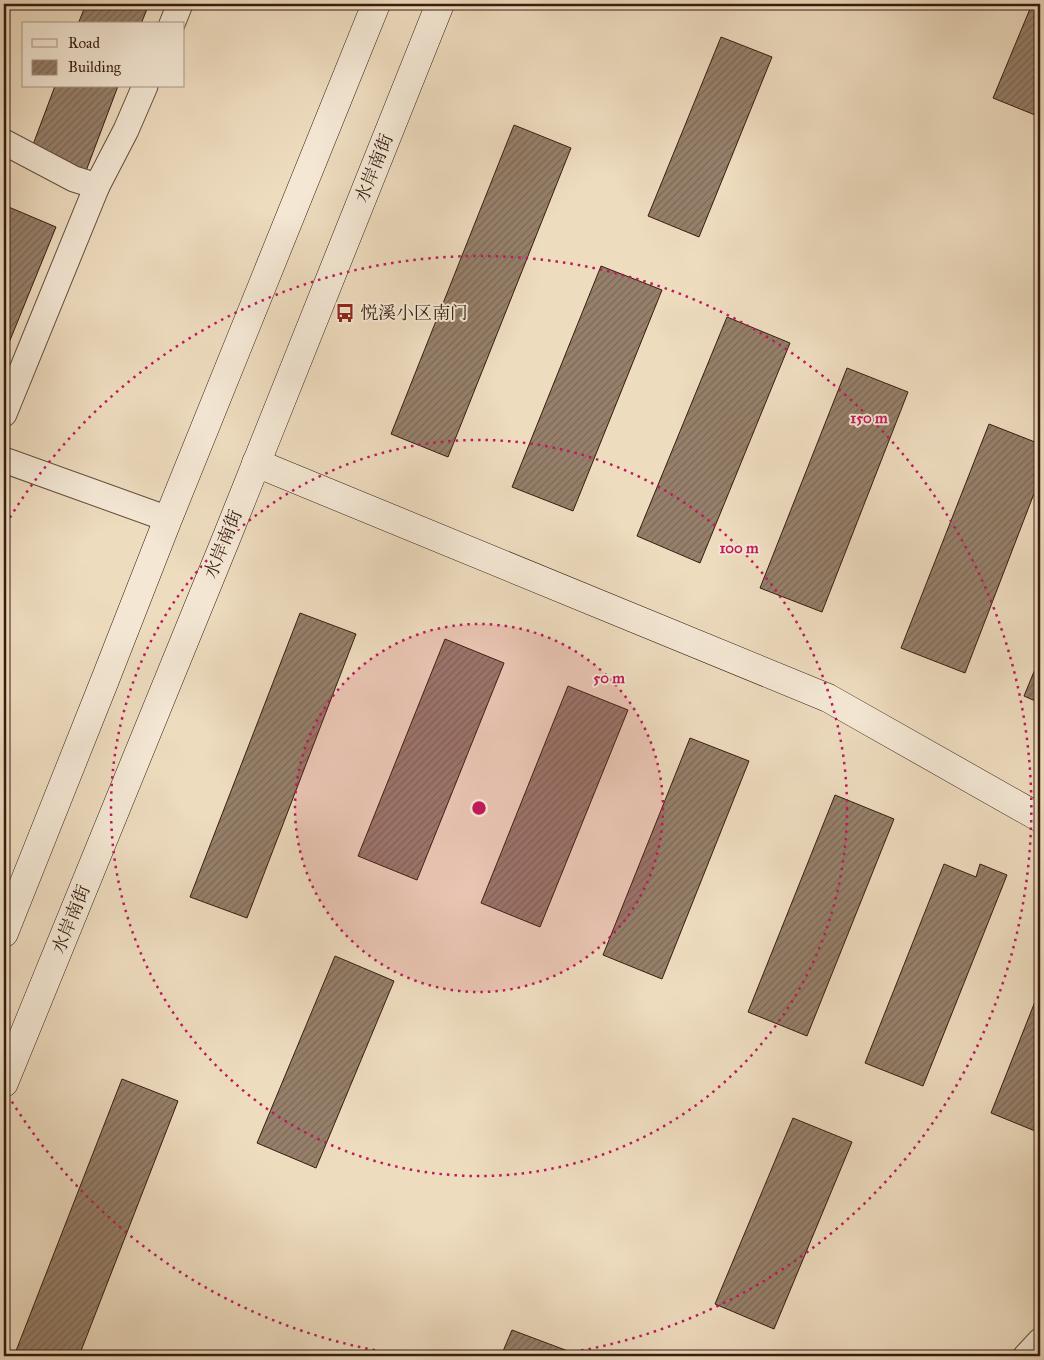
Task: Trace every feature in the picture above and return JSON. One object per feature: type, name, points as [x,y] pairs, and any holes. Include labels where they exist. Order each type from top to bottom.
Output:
[{"type":"street","points":[[173,22],[180,4]]},
{"type":"street","points":[[4,933],[168,519],[376,4]]},
{"type":"street","name":"水岸南街","points":[[4,1083],[440,4]]},
{"type":"street","points":[[4,414],[97,186],[126,130],[144,88]]},
{"type":"street","points":[[4,142],[74,179],[97,186]]},
{"type":"street","points":[[4,460],[168,519]]},
{"type":"street","points":[[256,463],[828,698],[1040,818]]},
{"type":"street","points":[[1026,1356],[1040,1341]]},
{"type":"building","points":[[86,4],[149,4],[142,22],[79,22]]},
{"type":"building","points":[[1032,4],[1040,4],[1040,117],[993,98]]},
{"type":"building","points":[[721,37],[772,57],[699,237],[648,216]]},
{"type":"building","points":[[54,88],[117,88],[86,171],[31,150]]},
{"type":"building","points":[[514,125],[571,148],[448,457],[391,434]]},
{"type":"building","points":[[4,205],[56,227],[4,355]]},
{"type":"building","points":[[601,266],[662,290],[573,511],[512,487]]},
{"type":"building","points":[[727,317],[790,343],[700,563],[637,536]]},
{"type":"building","points":[[847,368],[908,392],[822,612],[760,588]]},
{"type":"building","points":[[989,424],[1040,444],[1040,478],[965,673],[901,648]]},
{"type":"building","points":[[300,613],[356,634],[247,918],[190,897]]},
{"type":"building","points":[[445,639],[504,663],[417,880],[358,856]]},
{"type":"building","points":[[1040,657],[1040,703],[1024,696]]},
{"type":"building","points":[[568,686],[628,710],[540,927],[481,903]]},
{"type":"building","points":[[690,738],[749,761],[662,979],[603,955]]},
{"type":"building","points":[[835,795],[894,819],[807,1036],[748,1012]]},
{"type":"building","points":[[944,864],[976,877],[980,864],[1007,875],[923,1086],[865,1063]]},
{"type":"building","points":[[335,956],[394,981],[316,1168],[257,1143]]},
{"type":"building","points":[[1040,989],[1040,1133],[991,1113]]},
{"type":"building","points":[[122,1079],[178,1101],[79,1356],[14,1356]]},
{"type":"building","points":[[793,1118],[852,1142],[774,1329],[715,1304]]},
{"type":"building","points":[[512,1330],[568,1351],[566,1356],[501,1356]]},
{"type":"place","name":"悦溪小区南门","points":[[345,313]]}]
